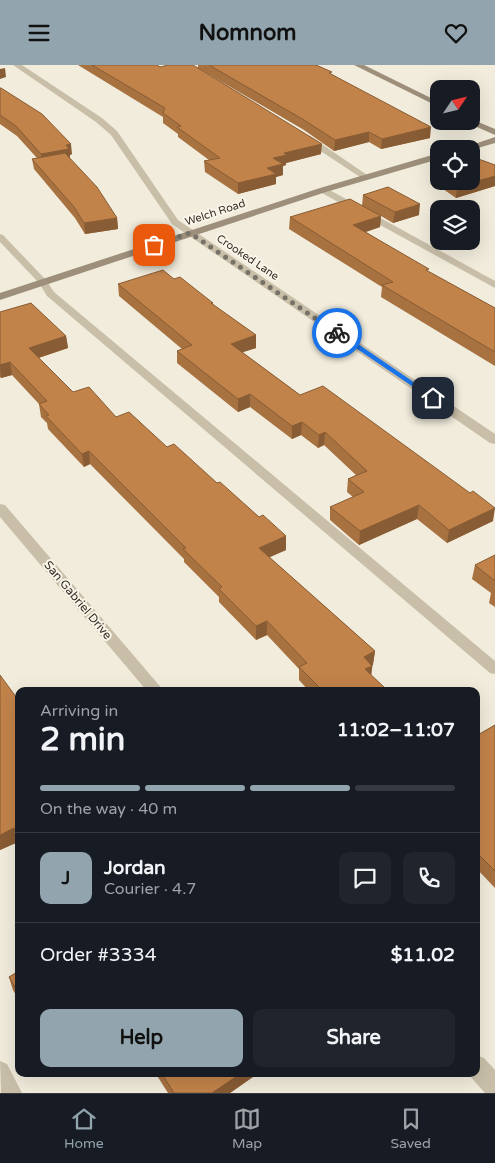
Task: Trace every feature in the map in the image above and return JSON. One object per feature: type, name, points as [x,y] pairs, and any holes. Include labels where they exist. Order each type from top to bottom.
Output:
[{"type":"street","name":"Crooked Lane","points":[[17,65],[99,120],[114,133],[174,222],[495,439]]},
{"type":"street","points":[[358,65],[430,101]]},
{"type":"street","points":[[480,125],[495,132]]},
{"type":"street","points":[[480,144],[495,140]]},
{"type":"street","name":"Welch Road","points":[[0,297],[323,190],[430,159]]},
{"type":"street","name":"San Gabriel Drive","points":[[0,508],[153,687]]},
{"type":"street","points":[[480,1070],[495,1087]]},
{"type":"lane","points":[[300,134],[366,177]]},
{"type":"lane","points":[[323,190],[495,285]]},
{"type":"lane","points":[[0,237],[44,282],[50,294],[495,669]]},
{"type":"lane","points":[[0,1071],[12,1093]]},
{"type":"building","points":[[92,65],[157,65],[160,67],[168,65],[193,65],[322,144],[284,153],[287,155],[273,158],[283,164],[267,168],[276,174],[238,183],[204,161],[220,158],[177,127],[181,126],[163,113],[165,108]]},
{"type":"building","points":[[209,65],[316,65],[332,72],[329,73],[430,127],[382,139],[369,132],[335,140]]},
{"type":"building","points":[[0,88],[42,114],[71,144],[66,145],[69,149],[41,154],[16,126],[0,115]]},
{"type":"building","points":[[65,153],[97,187],[117,218],[84,223],[74,207],[32,159]]},
{"type":"building","points":[[480,160],[495,165],[495,176],[480,180]]},
{"type":"building","points":[[388,187],[420,204],[395,212],[363,195]]},
{"type":"building","points":[[350,199],[381,216],[353,225],[429,269],[426,270],[495,308],[495,352],[382,285],[393,282],[290,217]]},
{"type":"building","points":[[163,270],[174,279],[180,277],[213,303],[211,303],[256,335],[231,344],[300,395],[323,386],[470,493],[473,491],[495,508],[449,530],[419,505],[360,531],[330,507],[364,492],[348,479],[367,471],[325,432],[319,435],[302,422],[292,426],[250,394],[238,399],[177,351],[192,345],[118,284]]},
{"type":"building","points":[[31,303],[66,336],[29,348],[73,392],[89,387],[116,417],[129,412],[167,447],[174,444],[217,483],[220,482],[259,517],[263,515],[286,536],[259,548],[375,651],[364,657],[372,666],[365,669],[384,687],[319,687],[299,667],[307,663],[267,621],[256,626],[219,589],[222,587],[183,549],[186,548],[89,451],[82,454],[46,416],[49,415],[39,404],[47,401],[10,362],[0,365],[0,312]]},
{"type":"building","points":[[495,555],[495,581],[475,565]]},
{"type":"building","points":[[0,675],[15,696],[15,829],[14,828],[0,835]]},
{"type":"building","points":[[495,725],[495,871],[480,856],[480,734]]},
{"type":"building","points":[[15,973],[15,987],[9,977]]},
{"type":"building","points":[[164,1077],[236,1077],[212,1093],[174,1093]]},
{"type":"way so far","points":[[154,245],[190,233],[337,333]]},
{"type":"route","points":[[337,333],[433,398]]}]
